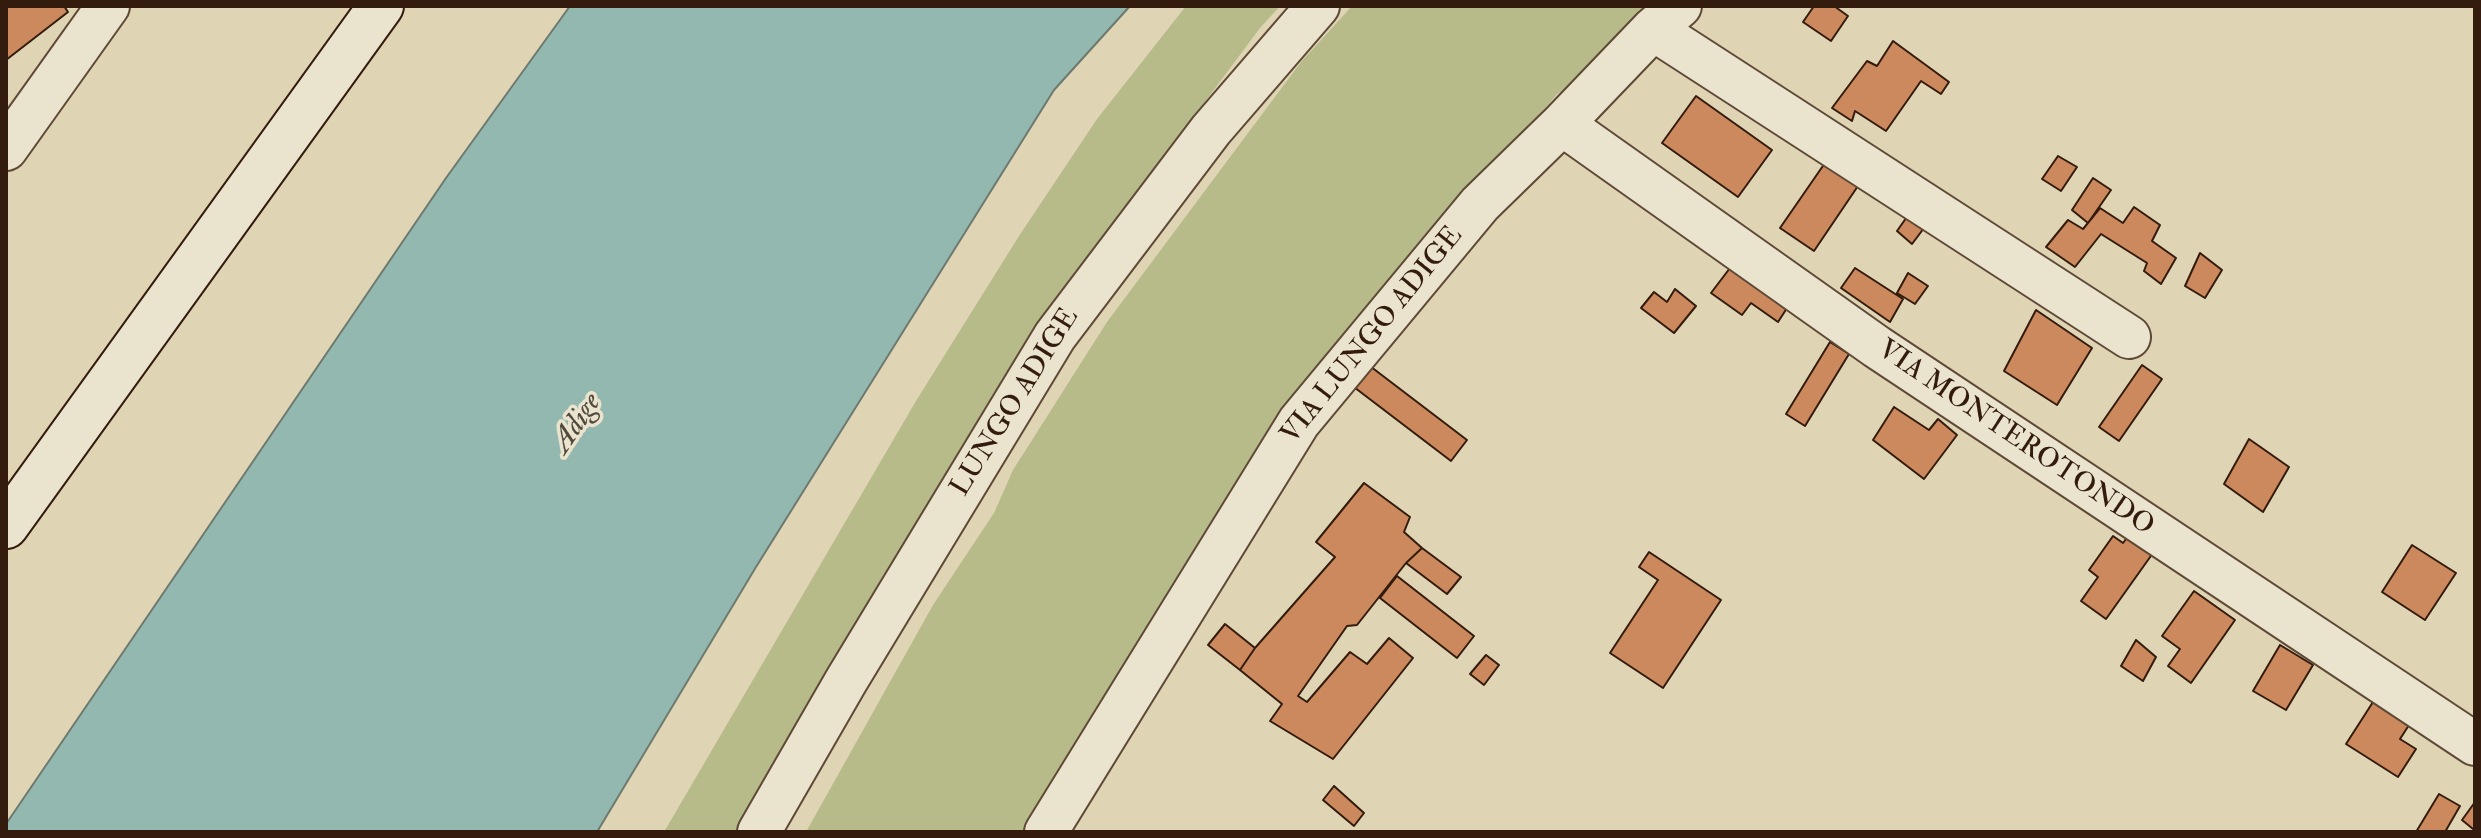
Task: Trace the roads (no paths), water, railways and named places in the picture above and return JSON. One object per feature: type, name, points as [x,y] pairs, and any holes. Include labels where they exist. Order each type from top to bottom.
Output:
[{"type":"main road","points":[[6,526],[381,6]]},
{"type":"street","points":[[6,149],[108,6]]},
{"type":"street","name":"LUNGO ADIGE","points":[[759,832],[846,681],[1055,336],[1211,130],[1318,6]]},
{"type":"street","points":[[1666,18],[2129,337]]},
{"type":"street","name":"VIA LUNGO ADIGE","points":[[1046,832],[1299,422],[1480,204],[1666,18]]},
{"type":"street","name":"VIA MONTEROTONDO","points":[[1562,124],[1877,347],[2475,744]]},
{"type":"water","name":"Adige","points":[[570,6],[1130,6],[1054,90],[756,567],[597,832],[6,832],[6,824],[446,178]]}]
